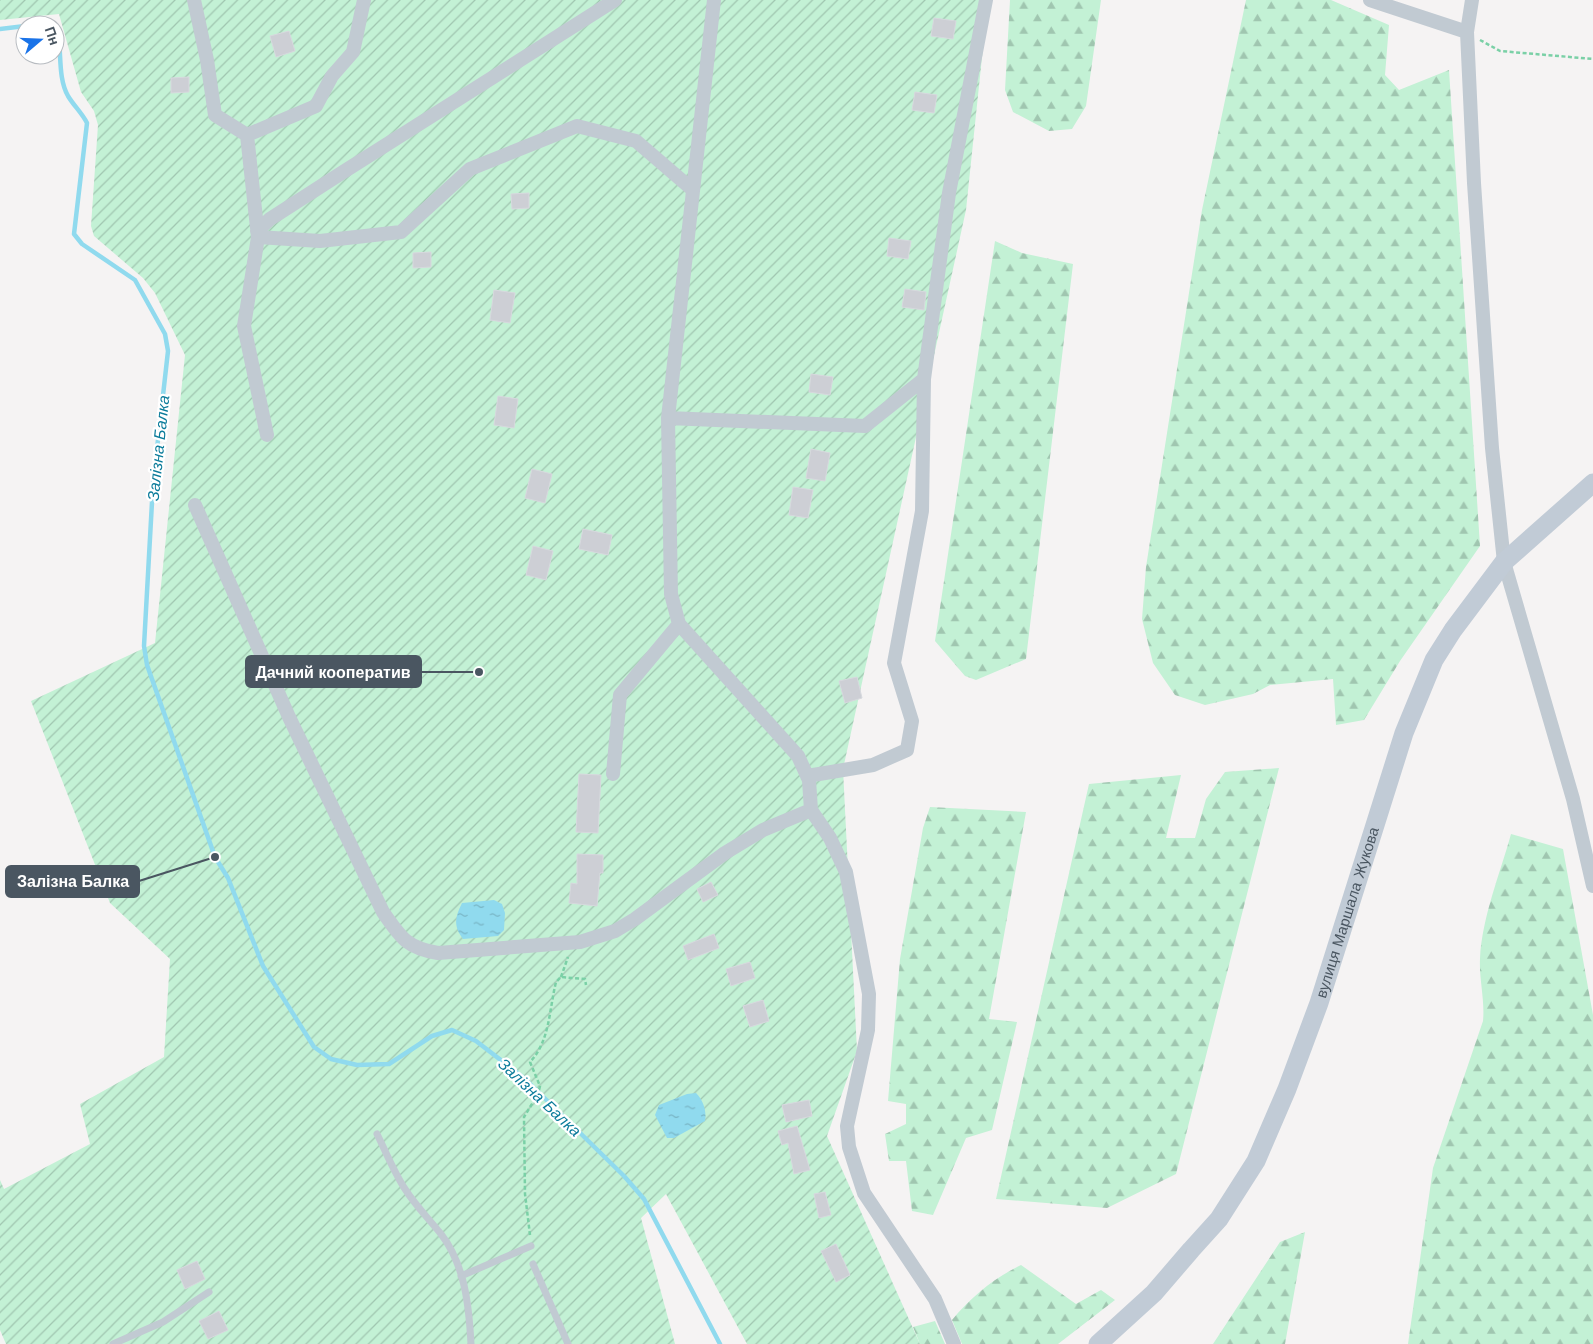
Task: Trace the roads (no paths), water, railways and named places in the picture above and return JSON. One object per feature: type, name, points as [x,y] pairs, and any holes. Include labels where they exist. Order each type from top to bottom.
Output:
[{"type":"main road","name":"вулиця Маршала Жукова","points":[[1098,1344],[1154,1293],[1219,1219],[1256,1161],[1288,1089],[1316,1012],[1400,742],[1434,660],[1504,562],[1593,484]]},
{"type":"street","points":[[194,0],[207,60],[215,115],[247,135]]},
{"type":"street","points":[[247,135],[316,106],[332,76],[352,52],[364,0]]},
{"type":"street","points":[[258,234],[270,219],[615,0]]},
{"type":"street","points":[[714,0],[668,418],[671,594],[679,624],[782,736],[798,756],[807,776],[811,810],[830,838],[846,872],[869,994],[868,1030],[847,1126],[849,1147],[864,1193],[935,1299],[954,1344]]},
{"type":"street","points":[[807,776],[873,765],[907,750],[912,721],[894,663],[922,511],[924,379],[949,193],[986,0]]},
{"type":"street","points":[[1370,0],[1467,32]]},
{"type":"street","points":[[1472,0],[1467,32],[1474,183],[1492,448],[1504,562],[1573,799],[1593,886]]},
{"type":"street","points":[[258,234],[320,241],[401,232],[470,170],[577,126],[636,141],[693,190]]},
{"type":"street","points":[[247,135],[258,234],[244,326],[267,435]]},
{"type":"street","points":[[668,418],[865,426],[924,379]]},
{"type":"street","points":[[195,505],[289,717],[383,912],[396,932],[419,950],[438,953],[572,943],[615,931],[635,919],[725,852],[763,830],[811,810]]},
{"type":"street","points":[[613,774],[620,695],[679,624]]},
{"type":"lane","points":[[377,1134],[403,1187],[416,1206],[442,1235],[461,1276],[468,1299],[472,1344]]},
{"type":"lane","points":[[461,1276],[531,1246]]},
{"type":"lane","points":[[534,1264],[568,1344]]},
{"type":"lane","points":[[112,1344],[162,1322],[209,1292]]},
{"type":"water","points":[[494,900],[502,904],[505,913],[504,930],[498,936],[463,939],[456,926],[462,903]]},
{"type":"water","points":[[696,1093],[704,1106],[705,1121],[674,1138],[667,1138],[655,1115],[659,1105],[687,1094]]},
{"type":"waterway","name":"Залізна Балка","points":[[0,29],[15,27]]},
{"type":"waterway","name":"Залізна Балка","points":[[61,65],[65,90],[87,123],[74,234],[82,244],[135,280],[165,334],[168,351],[153,484],[144,646],[147,665],[215,857],[228,878],[263,966],[314,1047],[331,1059],[357,1065],[389,1064],[432,1036],[452,1030],[476,1041],[524,1078],[624,1176],[644,1199],[720,1344]]},
{"type":"place","name":"Дачний кооператив","points":[[479,672]]},
{"type":"place","name":"Залізна Балка","points":[[215,857]]}]
